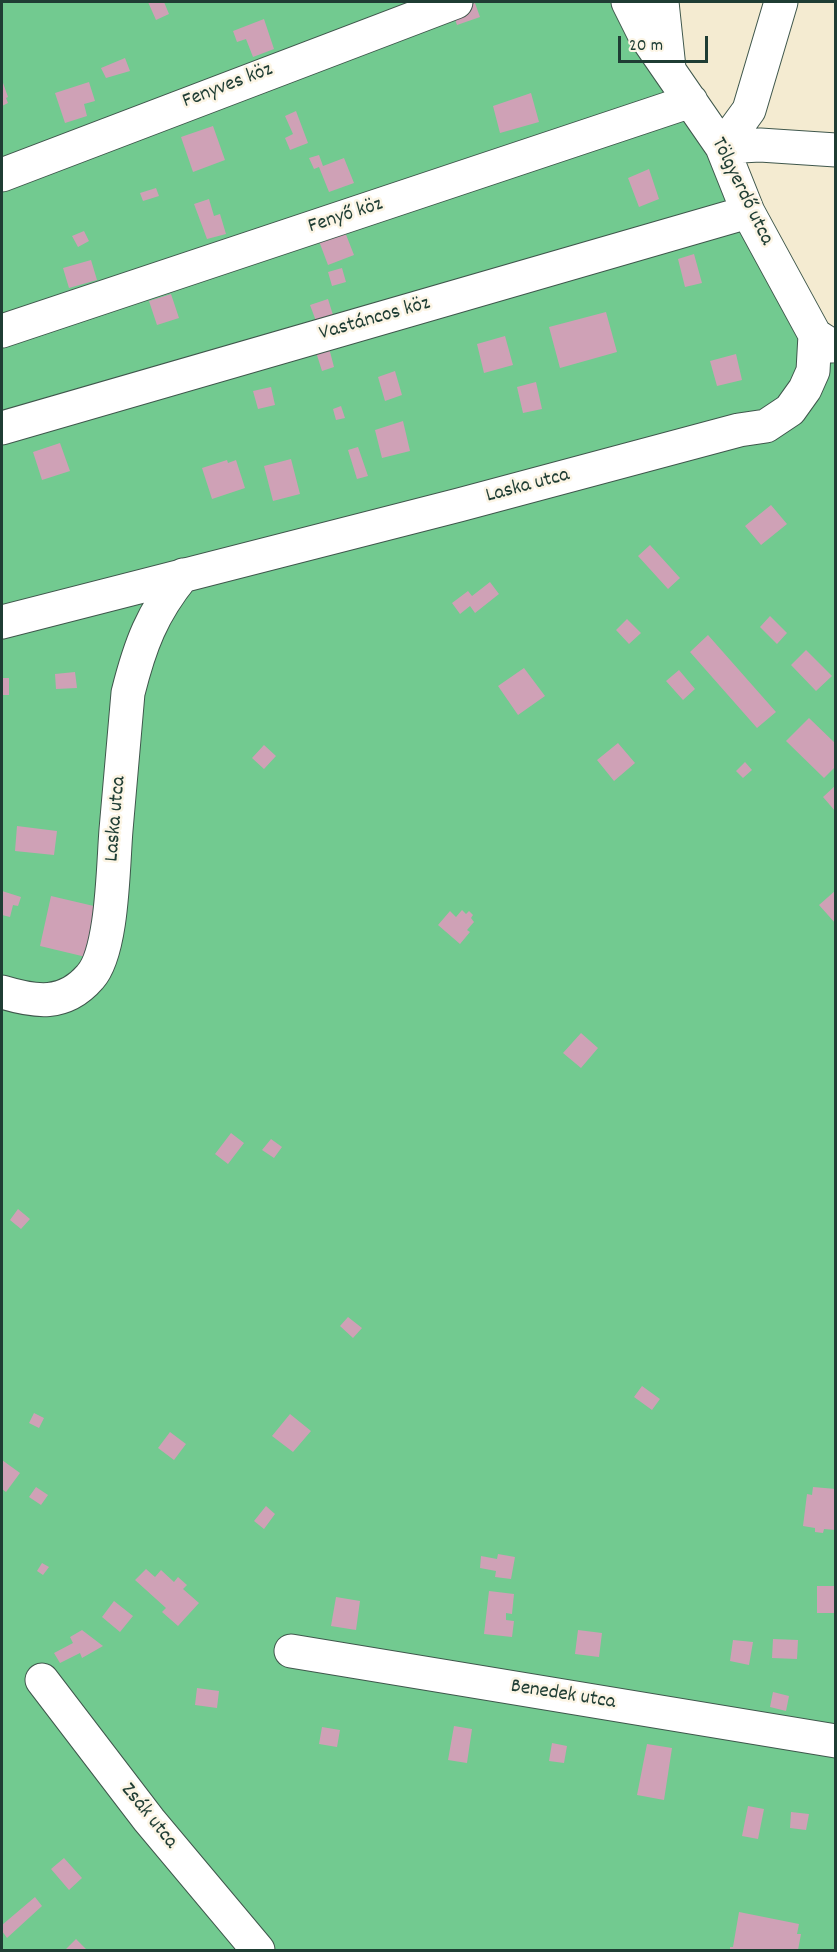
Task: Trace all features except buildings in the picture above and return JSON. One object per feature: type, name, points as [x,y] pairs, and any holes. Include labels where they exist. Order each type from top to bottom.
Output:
[{"type":"street","name":"Fenyves köz","points":[[2,175],[456,2]]},
{"type":"street","name":"Tölgyerdő utca","points":[[628,2],[644,34],[722,147],[748,212],[825,342]]},
{"type":"street","points":[[662,2],[669,69]]},
{"type":"street","points":[[722,147],[749,110],[782,2]]},
{"type":"street","name":"Fenyő köz","points":[[2,331],[691,101]]},
{"type":"street","points":[[722,147],[760,145],[836,150]]},
{"type":"street","name":"Vastáncos köz","points":[[2,428],[748,212]]},
{"type":"street","name":"Laska utca","points":[[2,622],[437,511],[739,430],[766,426],[790,410],[805,389],[825,342]]},
{"type":"street","name":"Laska utca","points":[[2,992],[29,1000],[50,1000],[73,992],[91,976],[99,961],[108,921],[128,693],[137,657],[148,628],[164,599],[183,574]]},
{"type":"street","name":"Benedek utca","points":[[291,1652],[836,1741]]},
{"type":"street","name":"Zsák utca","points":[[42,1680],[149,1820],[258,1950]]},
{"type":"green space","points":[[2,2],[628,2],[835,349],[835,1950],[2,1950]]}]
